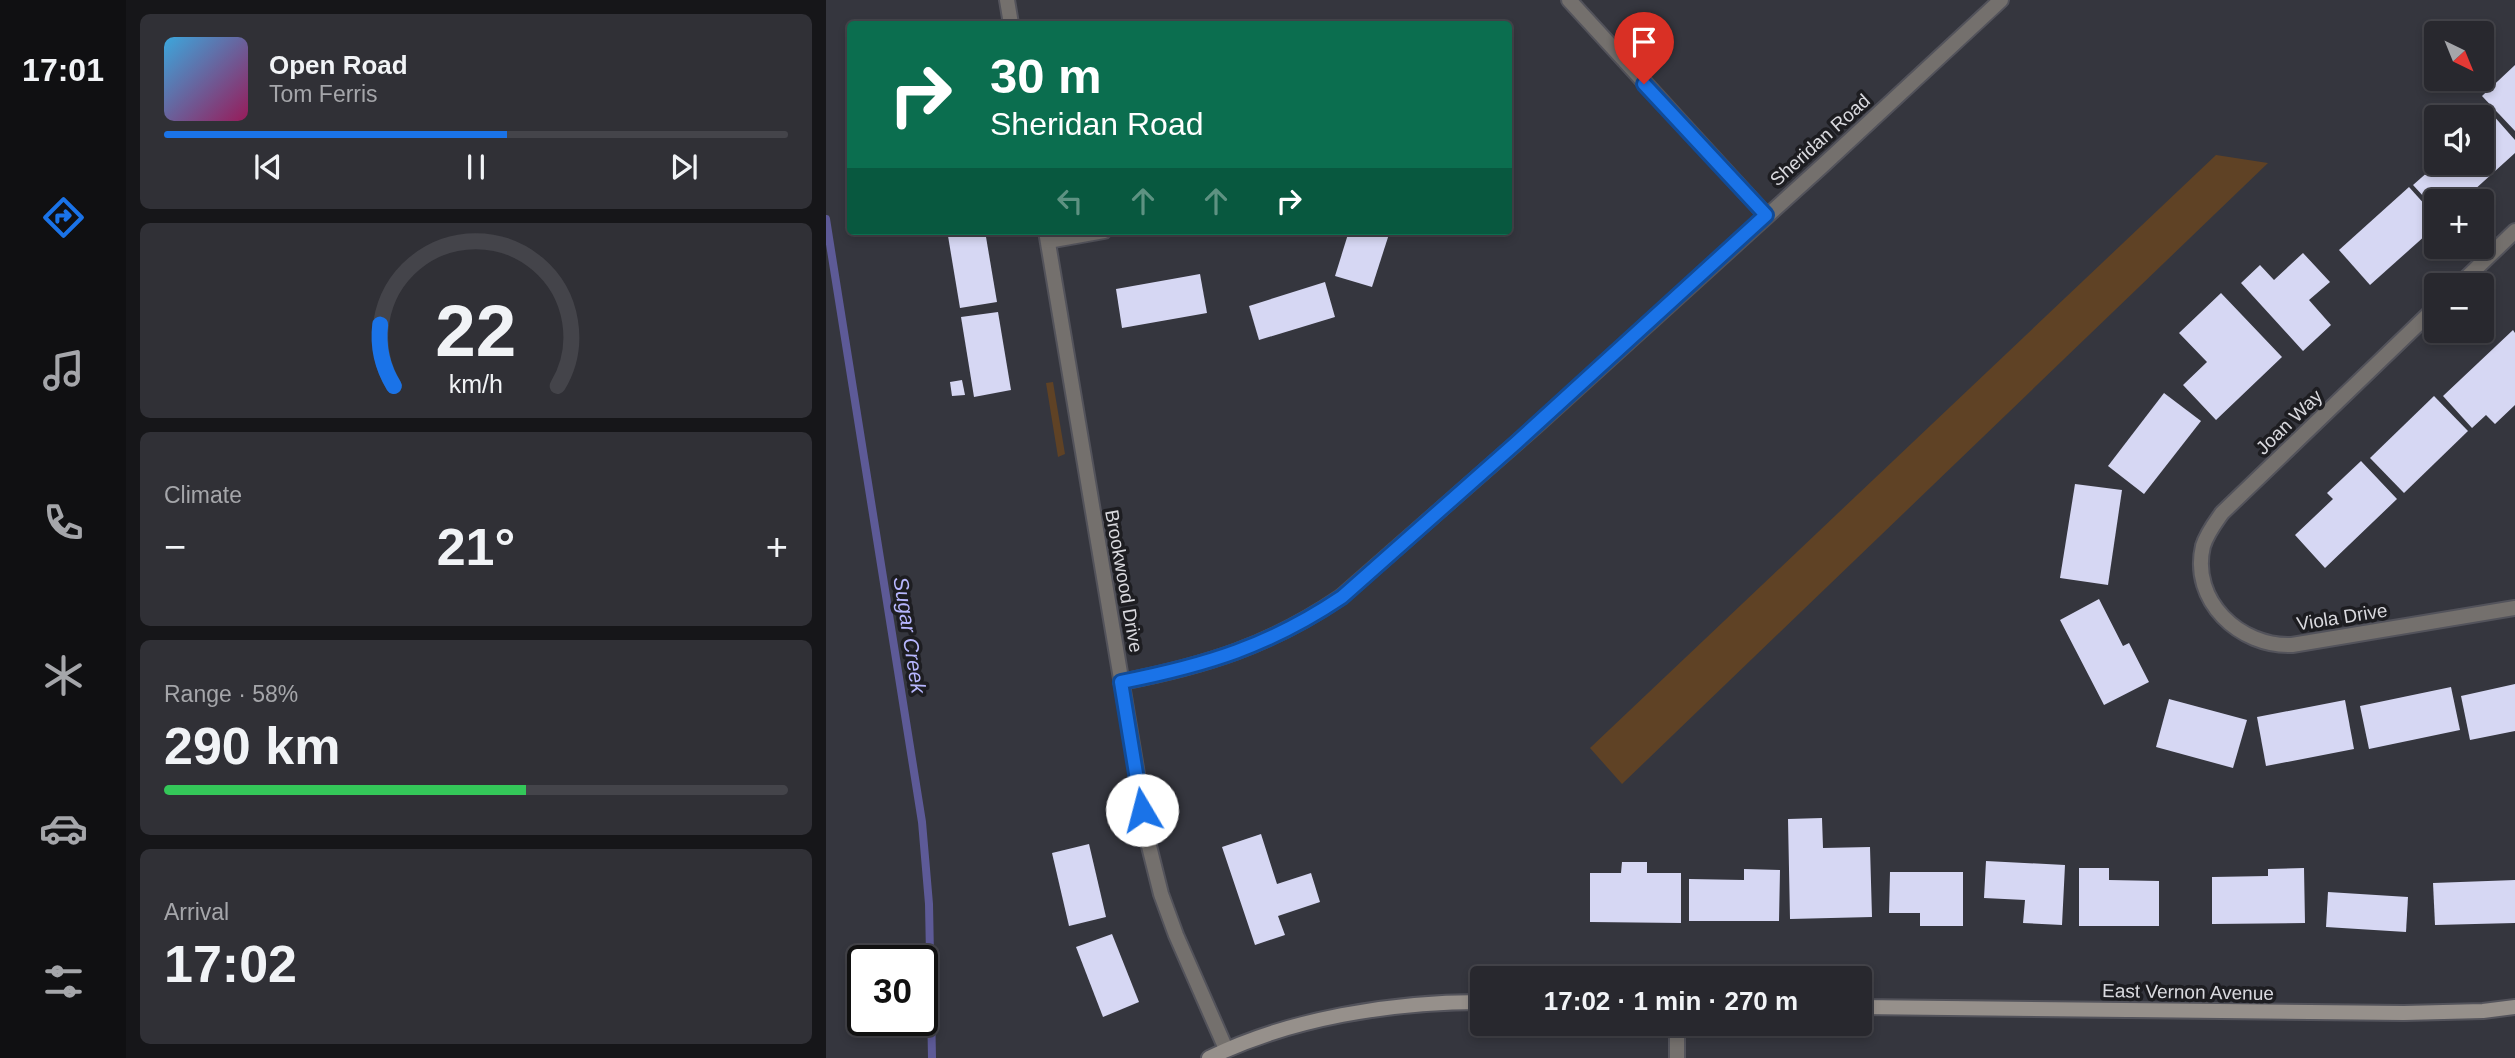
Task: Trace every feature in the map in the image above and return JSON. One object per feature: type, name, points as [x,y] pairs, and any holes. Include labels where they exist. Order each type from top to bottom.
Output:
[{"type":"main road","points":[[1209,1058],[1226,1049],[1280,1030],[1337,1017],[1395,1007],[1470,1003]]},
{"type":"main road","name":"East Vernon Avenue","points":[[1872,1007],[2404,1013],[2483,1011],[2515,1007]]},
{"type":"street","points":[[1007,0],[1010,21]]},
{"type":"street","points":[[1569,0],[1766,215]]},
{"type":"street","name":"Sheridan Road","points":[[1121,682],[1204,664],[1252,646],[1313,616],[1342,597],[1525,435],[2001,0]]},
{"type":"street","points":[[2471,273],[2515,231]]},
{"type":"street","name":"Brookwood Drive","points":[[1047,236],[1142,810],[1161,894],[1226,1049]]},
{"type":"street","name":"Joan Way","points":[[2203,582],[2201,561],[2204,543],[2222,513],[2424,319]]},
{"type":"street","name":"Viola Drive","points":[[2203,582],[2214,607],[2226,620],[2258,641],[2273,646],[2515,608]]},
{"type":"street","points":[[1677,1036],[1677,1058]]},
{"type":"shaded area","points":[[2216,155],[2268,163],[1622,784],[1590,748]]},
{"type":"shaded area","points":[[1053,382],[1065,454],[1058,457],[1046,383]]},
{"type":"building","points":[[2515,65],[2515,131],[2494,109],[2494,105],[2490,105],[2482,96],[2487,91],[2494,91],[2494,85]]},
{"type":"building","points":[[2494,116],[2515,140],[2515,153],[2494,172]]},
{"type":"building","points":[[2424,175],[2491,175],[2475,189],[2424,189],[2424,197],[2413,185]]},
{"type":"building","points":[[2409,187],[2424,204],[2424,237],[2370,285],[2339,250]]},
{"type":"building","points":[[986,235],[997,302],[960,308],[948,236]]},
{"type":"building","points":[[1348,235],[1389,235],[1372,287],[1335,276]]},
{"type":"building","points":[[2303,253],[2330,282],[2309,300],[2331,325],[2303,351],[2241,283],[2260,265],[2274,280]]},
{"type":"building","points":[[1200,274],[1207,313],[1122,328],[1116,289]]},
{"type":"building","points":[[1325,282],[1335,317],[1259,340],[1249,306]]},
{"type":"building","points":[[2221,293],[2282,357],[2216,420],[2183,385],[2207,362],[2179,333]]},
{"type":"building","points":[[998,312],[1011,390],[974,397],[961,317]]},
{"type":"building","points":[[2513,330],[2515,405],[2495,424],[2486,415],[2472,428],[2443,396]]},
{"type":"building","points":[[962,380],[965,395],[952,396],[950,382]]},
{"type":"building","points":[[2164,393],[2201,421],[2144,494],[2108,466]]},
{"type":"building","points":[[2434,396],[2468,431],[2404,493],[2370,458]]},
{"type":"building","points":[[2361,461],[2397,499],[2325,568],[2295,535],[2333,499],[2327,493]]},
{"type":"building","points":[[2075,484],[2122,490],[2108,585],[2060,578]]},
{"type":"building","points":[[2099,599],[2123,646],[2129,643],[2149,682],[2104,705],[2060,620]]},
{"type":"building","points":[[2515,684],[2515,731],[2470,740],[2461,696]]},
{"type":"building","points":[[2451,687],[2460,730],[2369,749],[2360,706]]},
{"type":"building","points":[[2169,699],[2247,720],[2233,768],[2156,747]]},
{"type":"building","points":[[2345,700],[2354,749],[2266,766],[2257,717]]},
{"type":"building","points":[[1822,818],[1823,848],[1870,847],[1872,917],[1790,919],[1788,819]]},
{"type":"building","points":[[1261,834],[1277,884],[1311,873],[1320,902],[1278,916],[1285,935],[1255,945],[1222,847]]},
{"type":"building","points":[[1089,844],[1106,917],[1069,926],[1052,853]]},
{"type":"building","points":[[1986,861],[2065,865],[2062,925],[2023,923],[2025,900],[1984,898]]},
{"type":"building","points":[[1622,862],[1647,862],[1647,873],[1681,873],[1681,923],[1590,922],[1590,873],[1621,873]]},
{"type":"building","points":[[2079,868],[2109,868],[2109,880],[2159,881],[2159,926],[2079,926]]},
{"type":"building","points":[[2304,868],[2305,923],[2212,924],[2212,877],[2268,876],[2268,869]]},
{"type":"building","points":[[1744,869],[1780,870],[1779,921],[1689,921],[1689,879],[1744,880]]},
{"type":"building","points":[[1890,872],[1963,872],[1963,926],[1920,926],[1920,913],[1889,913]]},
{"type":"building","points":[[2515,880],[2515,923],[2435,925],[2433,883]]},
{"type":"building","points":[[2328,892],[2408,897],[2406,932],[2326,927]]},
{"type":"building","points":[[1112,934],[1139,1002],[1103,1017],[1076,947]]},
{"type":"waterway","name":"Sugar Creek","points":[[826,219],[922,822],[929,904],[932,1058]]},
{"type":"route","points":[[1142,810],[1121,682],[1204,664],[1252,646],[1291,629],[1342,597],[1766,215],[1644,84]]}]
